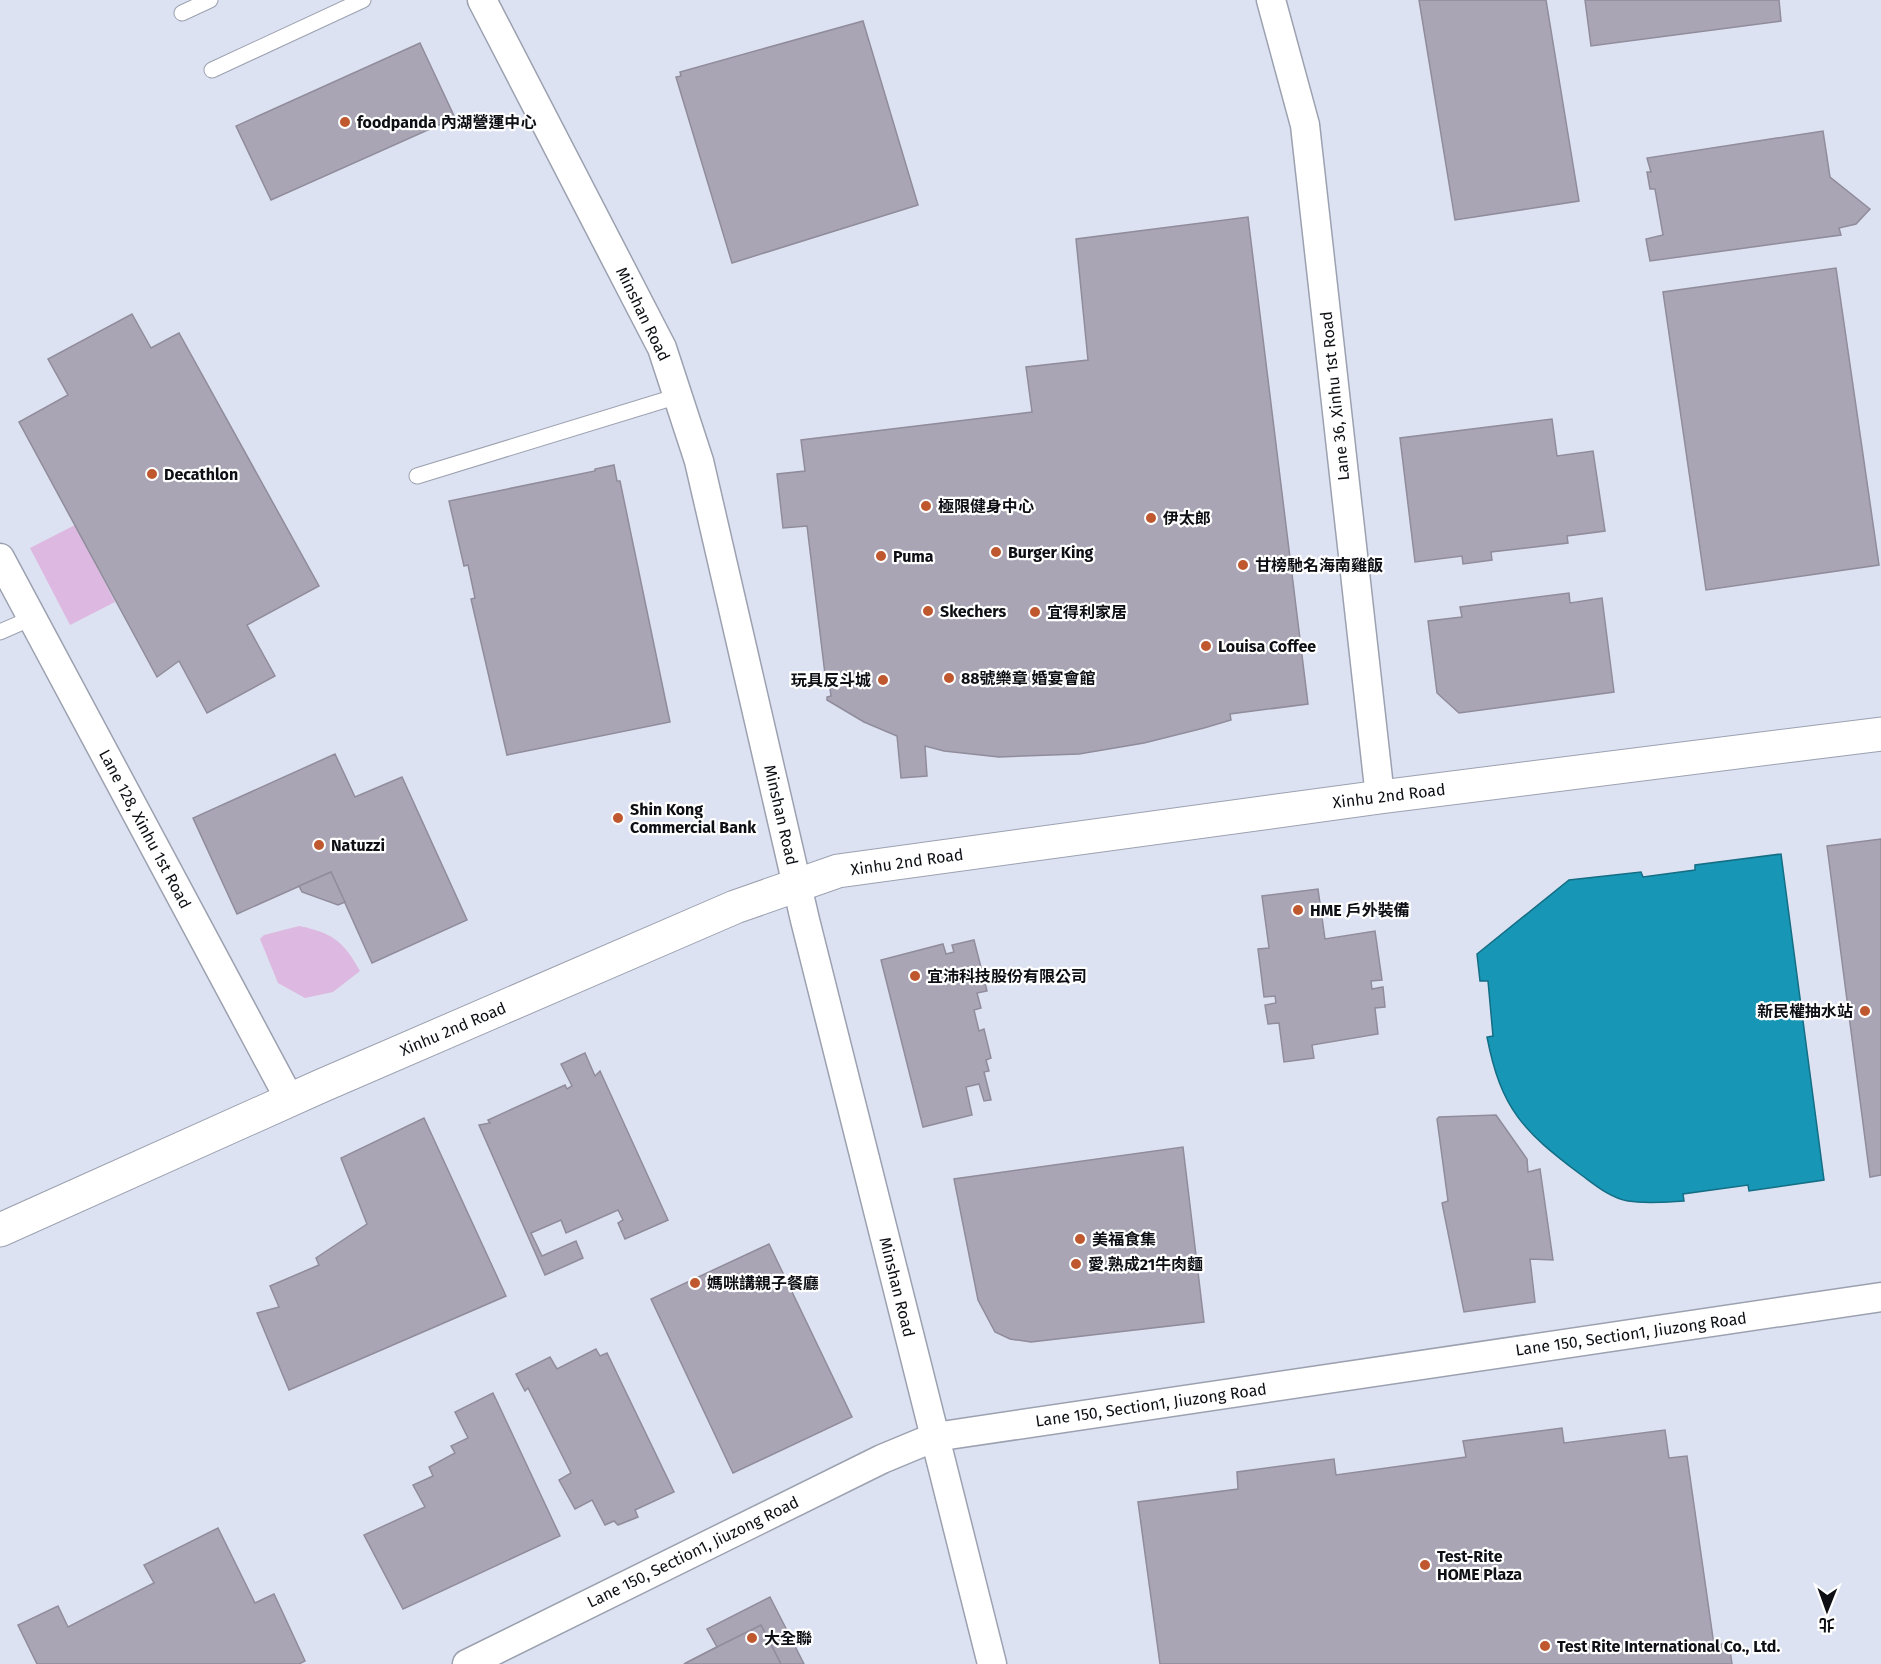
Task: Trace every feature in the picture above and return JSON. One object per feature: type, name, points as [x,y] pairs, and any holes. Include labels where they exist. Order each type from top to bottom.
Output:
[{"type":"street","name":"Minshan Road","points":[[482,0],[662,348],[699,461],[797,884],[992,1664]]},
{"type":"street","name":"Lane 36, Xinhu 1st Road","points":[[1271,0],[1305,125],[1380,797]]},
{"type":"street","name":"Lane 128, Xinhu 1st Road","points":[[0,558],[290,1100]]},
{"type":"street","name":"Xinhu 2nd Road","points":[[0,1230],[290,1100],[735,907],[838,871],[1380,797],[1881,734]]},
{"type":"street","name":"Lane 150, Section1, Jiuzong Road","points":[[467,1664],[882,1459],[935,1437],[1881,1297]]},
{"type":"lane","points":[[182,13],[210,0]]},
{"type":"lane","points":[[212,70],[363,0]]},
{"type":"lane","points":[[417,476],[678,396]]},
{"type":"lane","points":[[0,632],[32,618]]},
{"type":"shaded area","points":[[75,525],[115,602],[70,625],[30,548]]},
{"type":"shaded area","points":[[299,926],[329,935],[336,940],[348,952],[360,971],[333,992],[305,998],[278,983],[260,939],[264,935]]},
{"type":"water","points":[[1781,854],[1824,1180],[1749,1191],[1748,1185],[1683,1194],[1684,1201],[1642,1202],[1615,1197],[1602,1190],[1543,1145],[1517,1116],[1508,1101],[1499,1083],[1487,1037],[1493,1036],[1488,981],[1480,981],[1477,954],[1569,880],[1641,872],[1643,877],[1695,870],[1695,865]]},
{"type":"building","points":[[1419,0],[1546,0],[1579,201],[1455,220]]},
{"type":"building","points":[[1585,0],[1779,0],[1781,21],[1591,46]]},
{"type":"building","points":[[863,21],[918,205],[732,263],[676,77],[681,76],[680,72]]},
{"type":"building","name":"foodpanda 內湖營運中心","points":[[420,43],[455,118],[271,200],[236,126]]},
{"type":"building","points":[[1823,131],[1830,177],[1870,209],[1856,224],[1839,228],[1841,235],[1650,261],[1646,239],[1663,235],[1655,189],[1650,189],[1647,172],[1651,172],[1647,158]]},
{"type":"building","points":[[1248,217],[1308,704],[1230,714],[1231,720],[1204,728],[1144,743],[1079,754],[999,757],[944,751],[925,746],[927,776],[901,778],[897,736],[864,722],[827,700],[827,697],[831,696],[828,674],[825,674],[807,526],[783,528],[777,474],[805,471],[801,440],[1032,412],[1026,367],[1088,360],[1076,239]]},
{"type":"building","points":[[1836,268],[1879,565],[1706,590],[1663,292]]},
{"type":"building","name":"Decathlon","points":[[132,314],[151,348],[179,333],[319,586],[247,625],[275,676],[207,713],[179,661],[157,677],[19,422],[68,395],[48,359]]},
{"type":"building","points":[[1552,419],[1557,456],[1593,451],[1605,531],[1567,536],[1568,543],[1491,552],[1492,560],[1463,564],[1462,556],[1415,562],[1400,438]]},
{"type":"building","points":[[614,465],[617,481],[620,481],[670,722],[507,755],[471,599],[475,598],[468,565],[464,566],[449,501],[595,471],[595,469]]},
{"type":"building","points":[[1569,593],[1570,603],[1602,598],[1614,692],[1459,713],[1437,693],[1428,621],[1462,617],[1460,607]]},
{"type":"building","name":"Natuzzi","points":[[335,754],[355,797],[402,777],[467,920],[372,963],[331,872],[237,914],[193,818]]},
{"type":"building","name":"新民權抽水站","points":[[1881,839],[1881,1175],[1870,1177],[1827,846]]},
{"type":"building","points":[[331,872],[345,902],[338,905],[302,892],[299,886]]},
{"type":"building","points":[[1318,889],[1325,939],[1375,931],[1382,980],[1371,981],[1372,989],[1383,987],[1385,1007],[1375,1008],[1378,1034],[1312,1045],[1314,1058],[1284,1062],[1279,1023],[1268,1024],[1265,1005],[1276,1003],[1275,996],[1264,997],[1258,949],[1269,948],[1262,896]]},
{"type":"building","points":[[974,940],[987,991],[977,993],[981,1008],[974,1010],[979,1031],[984,1029],[991,1058],[986,1060],[989,1071],[984,1072],[991,1100],[984,1101],[979,1084],[966,1087],[972,1115],[923,1127],[881,960],[943,944],[946,954],[954,952],[952,945]]},
{"type":"building","points":[[585,1053],[595,1076],[600,1071],[668,1220],[625,1239],[618,1223],[623,1220],[618,1210],[566,1233],[561,1220],[531,1233],[542,1256],[576,1241],[583,1258],[545,1275],[479,1125],[490,1123],[488,1120],[565,1085],[567,1089],[572,1086],[561,1064]]},
{"type":"building","points":[[1496,1115],[1527,1159],[1528,1172],[1540,1169],[1553,1260],[1530,1259],[1535,1302],[1464,1312],[1442,1203],[1448,1201],[1437,1119],[1439,1117]]},
{"type":"building","points":[[424,1118],[506,1296],[289,1390],[257,1313],[279,1307],[270,1286],[319,1265],[316,1258],[367,1224],[341,1158]]},
{"type":"building","name":"美福食集","points":[[1183,1147],[1204,1322],[1031,1342],[1010,1339],[995,1332],[978,1300],[954,1179]]},
{"type":"building","points":[[769,1244],[852,1417],[733,1473],[651,1299]]},
{"type":"building","points":[[596,1349],[600,1356],[607,1353],[674,1492],[635,1510],[638,1517],[618,1525],[614,1521],[605,1525],[592,1500],[575,1509],[559,1480],[571,1473],[528,1388],[525,1391],[516,1374],[550,1357],[557,1369]]},
{"type":"building","points":[[493,1393],[560,1536],[403,1609],[364,1535],[425,1507],[413,1485],[433,1476],[429,1467],[455,1453],[451,1446],[468,1438],[455,1412]]},
{"type":"building","name":"Test-Rite HOME Plaza","points":[[1562,1428],[1564,1443],[1665,1430],[1669,1458],[1687,1456],[1714,1645],[1729,1643],[1732,1664],[1160,1664],[1138,1502],[1238,1489],[1237,1472],[1334,1459],[1336,1475],[1466,1457],[1463,1441]]},
{"type":"building","points":[[218,1528],[255,1603],[274,1594],[305,1661],[299,1664],[37,1664],[18,1625],[58,1606],[68,1627],[154,1583],[144,1565]]},
{"type":"building","name":"大全聯","points":[[770,1597],[804,1664],[684,1664],[717,1647],[707,1629]]},
{"type":"building","points":[[761,1625],[781,1664],[684,1664],[717,1647]]},
{"type":"place","name":"foodpanda 內湖營運中心","points":[[345,122]]},
{"type":"place","name":"Decathlon","points":[[152,474]]},
{"type":"place","name":"極限健身中心","points":[[926,506]]},
{"type":"place","name":"伊太郎","points":[[1151,518]]},
{"type":"place","name":"Burger King","points":[[996,552]]},
{"type":"place","name":"Puma","points":[[881,556]]},
{"type":"place","name":"甘榜馳名海南雞飯","points":[[1243,565]]},
{"type":"place","name":"Skechers","points":[[928,611]]},
{"type":"place","name":"宜得利家居","points":[[1035,612]]},
{"type":"place","name":"Louisa Coffee","points":[[1206,646]]},
{"type":"place","name":"88號樂章 婚宴會館","points":[[949,678]]},
{"type":"place","name":"玩具反斗城","points":[[883,680]]},
{"type":"place","name":"Shin Kong Commercial Bank","points":[[618,818]]},
{"type":"place","name":"Natuzzi","points":[[319,845]]},
{"type":"place","name":"HME 戶外裝備","points":[[1298,910]]},
{"type":"place","name":"宜沛科技股份有限公司","points":[[915,976]]},
{"type":"place","name":"新民權抽水站","points":[[1865,1011]]},
{"type":"place","name":"美福食集","points":[[1080,1239]]},
{"type":"place","name":"愛.熟成21牛肉麵","points":[[1076,1264]]},
{"type":"place","name":"媽咪講親子餐廳","points":[[695,1283]]},
{"type":"place","name":"Test-Rite HOME Plaza","points":[[1425,1565]]},
{"type":"place","name":"大全聯","points":[[752,1638]]},
{"type":"place","name":"Test Rite International Co., Ltd.","points":[[1545,1646]]}]
